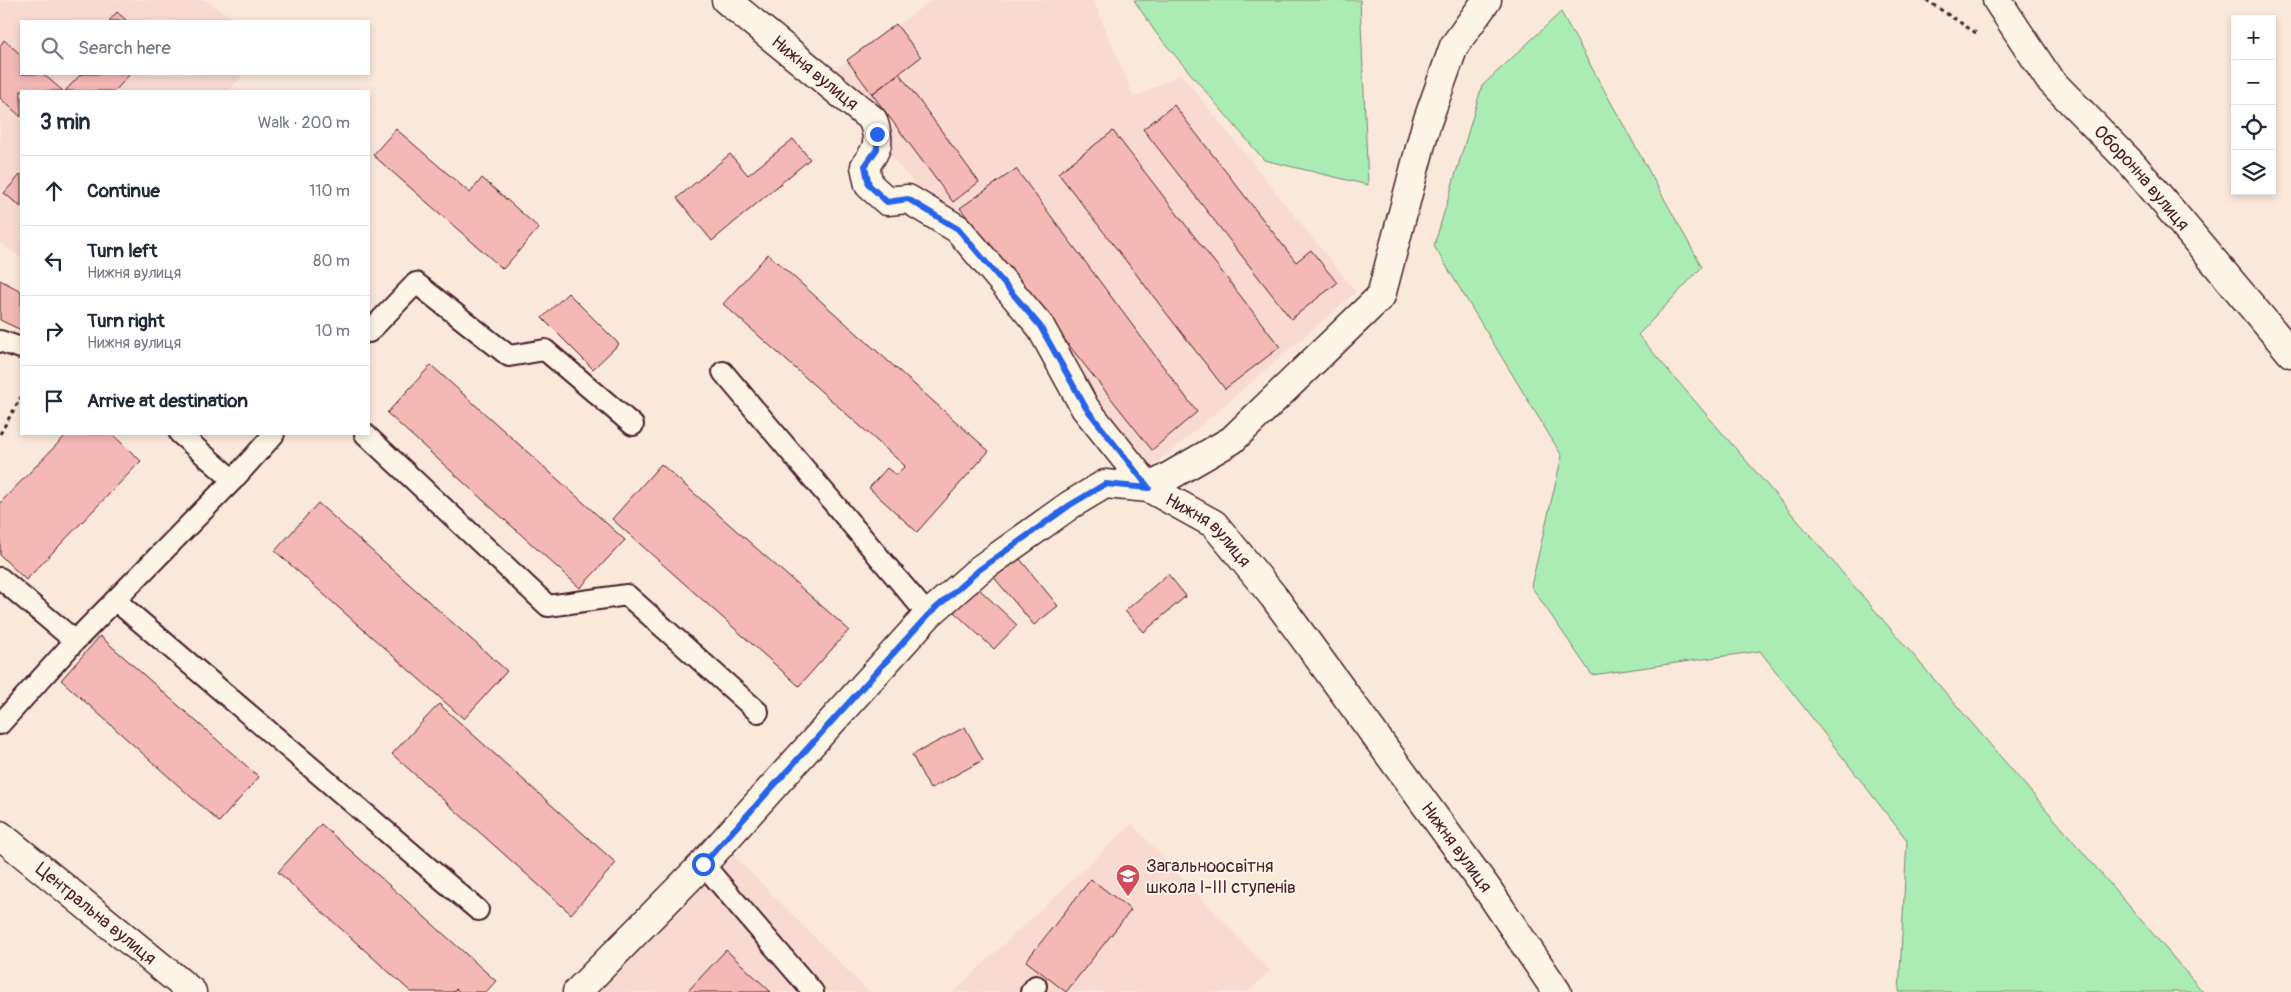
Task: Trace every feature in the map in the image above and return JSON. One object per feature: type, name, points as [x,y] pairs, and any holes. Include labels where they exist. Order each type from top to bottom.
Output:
[{"type":"street","name":"Нижня вулиця","points":[[726,0],[873,120],[877,134],[877,149],[865,166],[869,185],[887,202],[908,199],[958,229],[1040,326],[1086,408],[1149,488],[1214,524],[1274,597],[1488,890],[1557,992]]},
{"type":"street","points":[[577,992],[703,864],[928,615],[979,570],[1070,505],[1105,484],[1149,488],[1232,440],[1381,296],[1426,125],[1454,46],[1487,0]]},
{"type":"street","name":"Оборонна вулиця","points":[[1997,0],[2049,79],[2133,165],[2291,353]]},
{"type":"street","name":"Центральна вулиця","points":[[0,835],[192,992]]},
{"type":"lane","points":[[370,331],[416,283],[509,356],[545,350],[633,425]]},
{"type":"lane","points":[[0,341],[20,348]]},
{"type":"lane","points":[[723,372],[928,615]]},
{"type":"lane","points":[[181,435],[233,480]]},
{"type":"lane","points":[[0,724],[75,641],[233,480],[273,435]]},
{"type":"lane","points":[[366,435],[548,606],[627,595],[758,712]]},
{"type":"lane","points":[[0,578],[75,641]]},
{"type":"lane","points":[[115,600],[478,910]]},
{"type":"lane","points":[[703,864],[813,992]]},
{"type":"path","points":[[0,434],[20,398]]},
{"type":"shaded area","points":[[0,0],[206,0],[235,20],[20,20],[20,75],[243,75],[230,90],[20,90],[20,257],[0,243]]},
{"type":"shaded area","points":[[932,0],[1093,0],[1134,98],[1181,74],[1356,292],[1148,471],[939,212],[824,78]]},
{"type":"shaded area","name":"Загальноосвітня школа I-III ступенів","points":[[1132,824],[1270,971],[1248,992],[953,992]]},
{"type":"shaded area","points":[[730,852],[869,992],[591,992]]},
{"type":"green space","points":[[1134,0],[1360,0],[1368,185],[1264,160],[1156,33]]},
{"type":"green space","points":[[1561,12],[1702,267],[1638,335],[2203,992],[1899,992],[1907,840],[1760,651],[1592,675],[1531,586],[1562,456],[1434,246],[1482,86]]},
{"type":"building","points":[[117,12],[126,20],[110,20]]},
{"type":"building","points":[[896,24],[921,57],[872,94],[847,60]]},
{"type":"building","points":[[4,40],[20,54],[20,75],[44,75],[62,90],[20,90],[20,116],[0,98],[0,46]]},
{"type":"building","points":[[899,73],[979,182],[953,202],[872,94]]},
{"type":"building","points":[[80,75],[129,75],[116,90],[66,90]]},
{"type":"building","points":[[1174,105],[1296,262],[1311,250],[1337,283],[1291,319],[1143,129]]},
{"type":"building","points":[[396,129],[470,193],[482,178],[539,228],[503,269],[373,155]]},
{"type":"building","points":[[1113,131],[1280,347],[1225,389],[1058,173]]},
{"type":"building","points":[[793,139],[810,159],[712,241],[677,198],[730,154],[748,175]]},
{"type":"building","points":[[1016,169],[1197,412],[1152,450],[960,208]]},
{"type":"building","points":[[20,175],[20,206],[4,193]]},
{"type":"building","points":[[768,254],[989,451],[917,532],[869,488],[887,468],[896,475],[905,466],[723,304]]},
{"type":"building","points":[[0,280],[20,290],[20,330],[0,320]]},
{"type":"building","points":[[568,293],[619,344],[593,369],[542,318]]},
{"type":"building","points":[[431,365],[625,540],[580,588],[387,413]]},
{"type":"building","points":[[66,435],[113,435],[141,461],[26,580],[0,555],[0,503]]},
{"type":"building","points":[[661,464],[849,630],[799,686],[612,519]]},
{"type":"building","points":[[318,503],[507,671],[464,719],[275,551]]},
{"type":"building","points":[[1016,554],[1058,606],[1034,625],[991,574]]},
{"type":"building","points":[[1168,574],[1186,596],[1144,632],[1125,611]]},
{"type":"building","points":[[977,587],[1017,625],[994,649],[954,612]]},
{"type":"building","points":[[100,636],[259,777],[219,822],[61,680]]},
{"type":"building","points":[[439,704],[616,863],[571,914],[392,754]]},
{"type":"building","points":[[965,727],[983,760],[930,789],[912,755]]},
{"type":"building","points":[[321,824],[496,981],[486,992],[460,992],[456,989],[453,992],[411,992],[278,872]]},
{"type":"building","points":[[1091,879],[1131,910],[1066,992],[1026,961]]},
{"type":"building","points":[[726,950],[771,992],[687,992]]},
{"type":"place","name":"Загальноосвітня школа I-III ступенів","points":[[1128,897]]},
{"type":"route","points":[[703,864],[928,615],[979,570],[1070,505],[1105,484],[1149,488],[1086,408],[1040,326],[958,229],[908,199],[887,202],[869,185],[865,166],[877,149],[877,134]]}]
